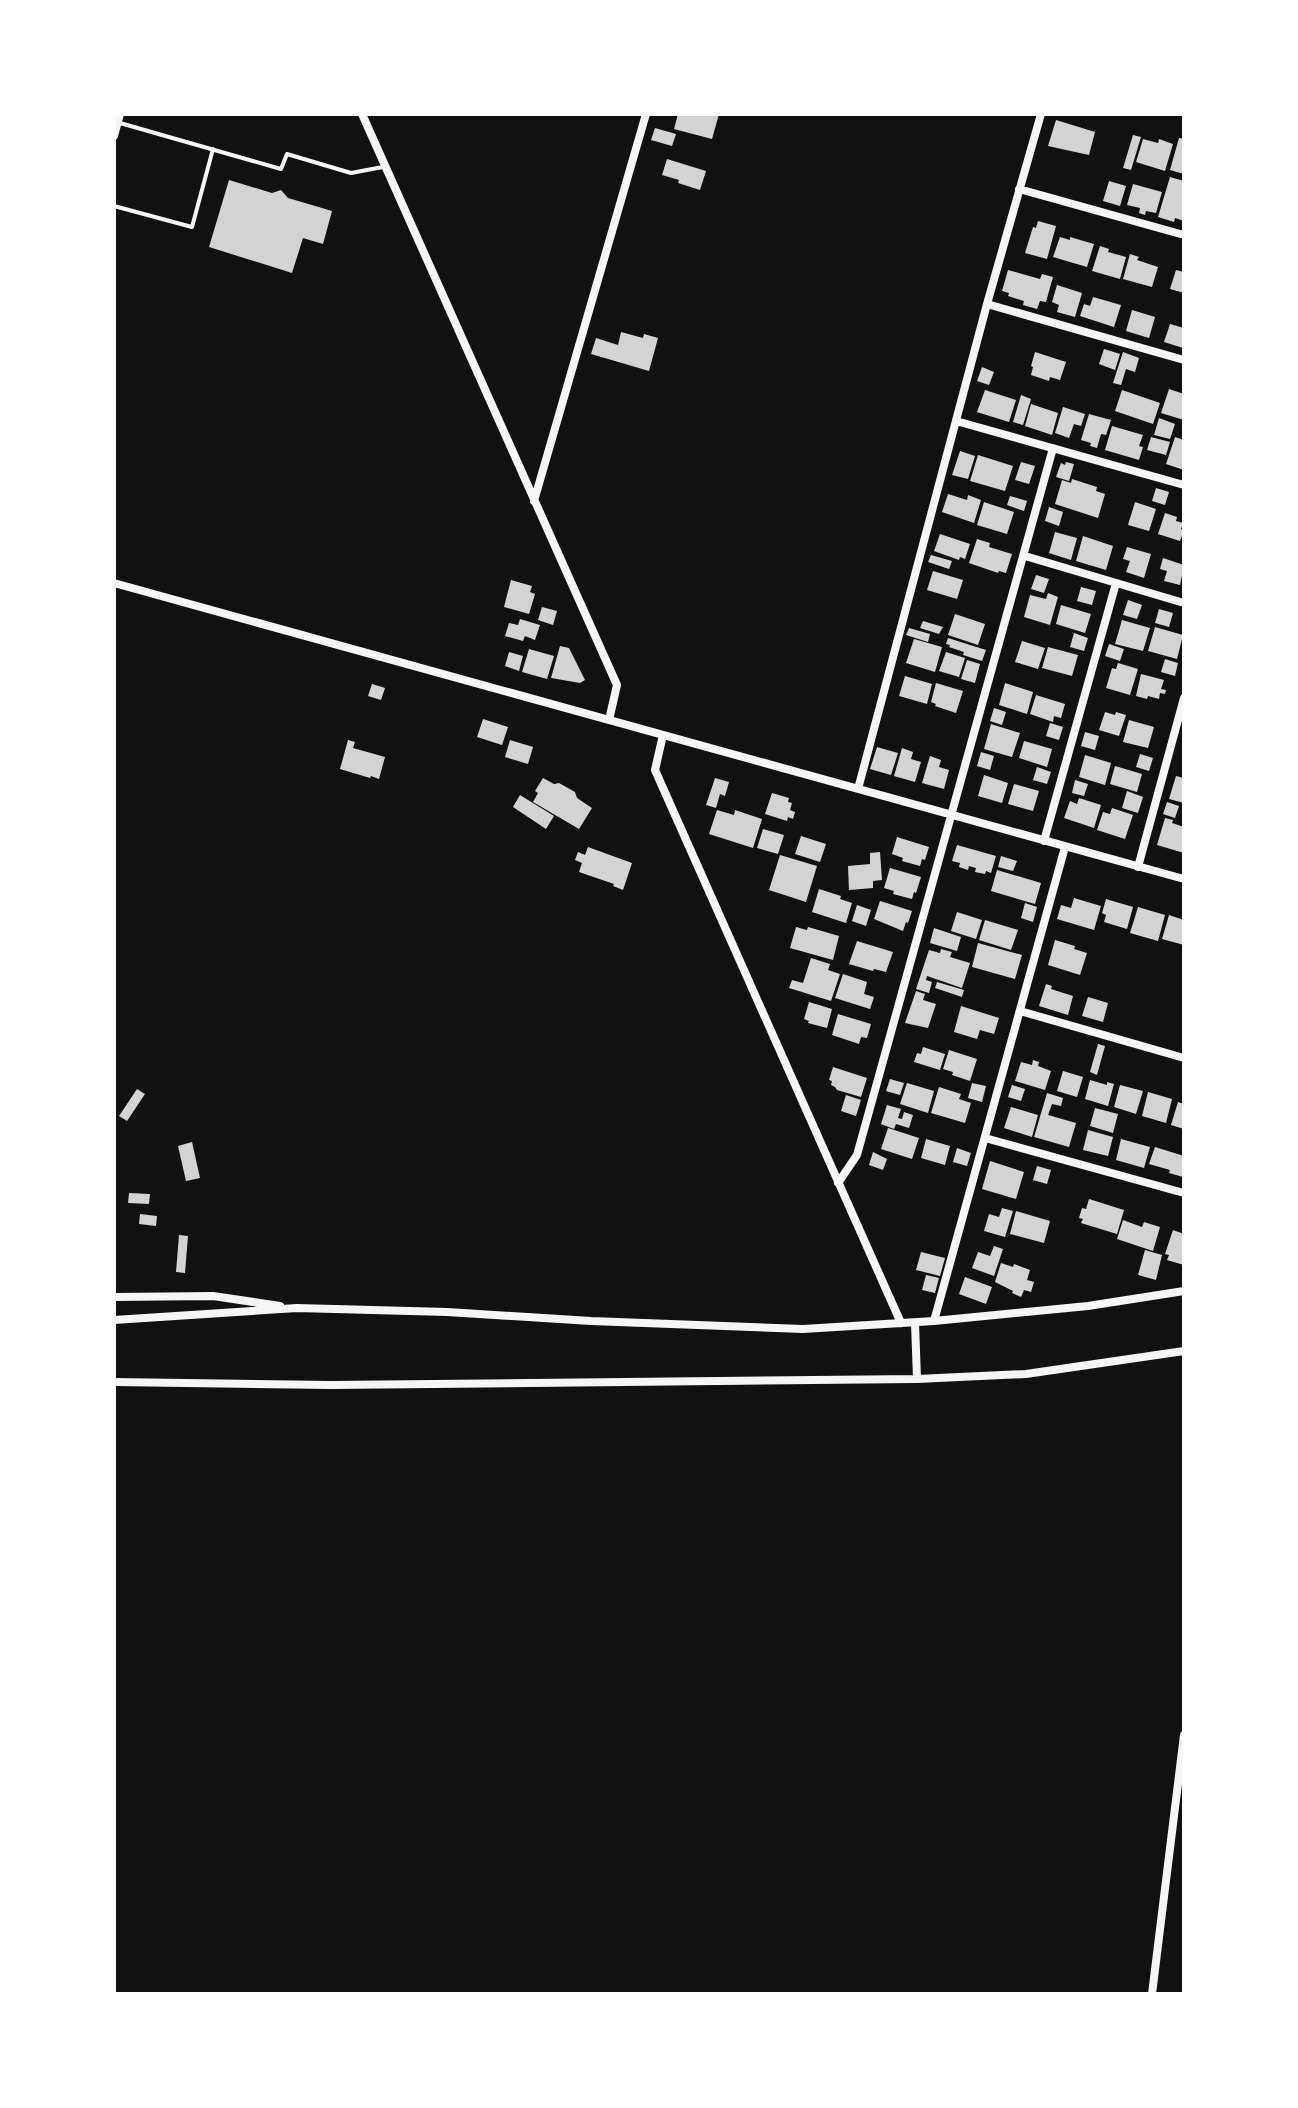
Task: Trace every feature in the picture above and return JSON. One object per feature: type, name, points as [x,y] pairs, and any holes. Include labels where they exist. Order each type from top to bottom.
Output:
[{"type":"street","points":[[362,114],[617,685],[609,720]]},
{"type":"street","points":[[534,501],[646,114]]},
{"type":"street","points":[[858,789],[987,304],[1041,114]]},
{"type":"street","points":[[114,136],[119,118]]},
{"type":"street","points":[[1019,189],[1184,235]]},
{"type":"street","points":[[987,304],[1184,360]]},
{"type":"street","points":[[956,421],[1184,485]]},
{"type":"street","points":[[838,1183],[857,1155],[1053,448]]},
{"type":"street","points":[[1025,556],[1184,603]]},
{"type":"street","points":[[114,583],[1184,879]]},
{"type":"street","points":[[1044,841],[1116,583]]},
{"type":"street","points":[[1138,867],[1184,698]]},
{"type":"street","points":[[663,735],[655,770],[901,1323]]},
{"type":"street","points":[[934,1321],[1065,847]]},
{"type":"street","points":[[1020,1011],[1184,1058]]},
{"type":"street","points":[[985,1138],[1184,1193]]},
{"type":"street","points":[[114,1320],[297,1308],[803,1329],[915,1323],[1088,1306],[1184,1291]]},
{"type":"street","points":[[114,1297],[213,1296],[297,1308]]},
{"type":"street","points":[[915,1323],[917,1379]]},
{"type":"street","points":[[114,1382],[331,1385],[917,1379],[1026,1374],[1184,1351]]},
{"type":"street","points":[[1152,1994],[1184,1735]]},
{"type":"lane","points":[[119,118],[281,169],[287,154],[351,173],[386,167]]},
{"type":"lane","points":[[114,206],[192,227],[213,149]]},
{"type":"building","points":[[678,114],[719,114],[712,139],[674,129]]},
{"type":"building","points":[[1056,120],[1095,132],[1089,155],[1048,146]]},
{"type":"building","points":[[655,128],[676,134],[672,146],[651,140]]},
{"type":"building","points":[[1133,135],[1141,137],[1131,170],[1123,168]]},
{"type":"building","points":[[1179,138],[1184,139],[1184,174],[1170,170]]},
{"type":"building","points":[[1143,139],[1158,143],[1159,139],[1173,144],[1165,171],[1136,162]]},
{"type":"building","points":[[667,159],[706,171],[700,190],[662,175]]},
{"type":"building","points":[[1170,177],[1184,181],[1184,221],[1175,218],[1174,222],[1158,217]]},
{"type":"building","points":[[229,180],[272,193],[281,190],[288,198],[332,211],[323,244],[303,238],[292,273],[209,247]]},
{"type":"building","points":[[1109,181],[1126,186],[1120,206],[1103,201]]},
{"type":"building","points":[[1133,184],[1162,192],[1156,213],[1146,211],[1145,215],[1139,213],[1140,208],[1127,205]]},
{"type":"building","points":[[1038,221],[1056,226],[1047,259],[1025,253]]},
{"type":"building","points":[[1060,237],[1094,244],[1087,267],[1053,257]]},
{"type":"building","points":[[1100,246],[1109,249],[1108,252],[1126,257],[1120,279],[1092,271]]},
{"type":"building","points":[[1130,254],[1139,257],[1137,260],[1158,267],[1152,287],[1123,279]]},
{"type":"building","points":[[1008,270],[1040,279],[1042,274],[1053,277],[1046,302],[1040,301],[1037,309],[1023,305],[1024,301],[1002,291]]},
{"type":"building","points":[[1176,270],[1184,272],[1184,293],[1170,289]]},
{"type":"building","points":[[1057,285],[1082,293],[1075,317],[1057,312],[1059,305],[1052,302]]},
{"type":"building","points":[[1093,297],[1121,305],[1114,327],[1080,316],[1084,304],[1090,306]]},
{"type":"building","points":[[1132,310],[1155,317],[1149,338],[1126,331]]},
{"type":"building","points":[[1170,324],[1184,328],[1183,348],[1164,342]]},
{"type":"building","points":[[621,332],[643,338],[644,334],[658,338],[649,371],[591,354],[596,338],[618,345]]},
{"type":"building","points":[[1104,349],[1120,354],[1115,370],[1099,364]]},
{"type":"building","points":[[1035,352],[1066,362],[1060,380],[1050,377],[1049,381],[1031,375]]},
{"type":"building","points":[[1123,352],[1139,358],[1135,372],[1126,369],[1121,385],[1113,383]]},
{"type":"building","points":[[982,367],[994,372],[989,385],[977,381]]},
{"type":"building","points":[[1169,389],[1184,394],[1184,420],[1161,413]]},
{"type":"building","points":[[985,390],[1016,400],[1009,422],[977,412]]},
{"type":"building","points":[[1122,390],[1160,403],[1153,424],[1115,411]]},
{"type":"building","points":[[1021,395],[1031,399],[1023,425],[1013,422]]},
{"type":"building","points":[[1031,404],[1058,413],[1052,435],[1025,426]]},
{"type":"building","points":[[1063,407],[1085,414],[1081,426],[1074,424],[1069,438],[1055,433]]},
{"type":"building","points":[[1089,414],[1111,420],[1106,435],[1101,434],[1097,448],[1081,440]]},
{"type":"building","points":[[1159,418],[1175,424],[1170,439],[1154,435]]},
{"type":"building","points":[[1112,426],[1143,435],[1139,460],[1105,450]]},
{"type":"building","points":[[1151,437],[1170,442],[1166,455],[1147,450]]},
{"type":"building","points":[[1175,437],[1184,440],[1184,470],[1166,464]]},
{"type":"building","points":[[960,451],[975,456],[968,479],[952,475]]},
{"type":"building","points":[[978,455],[1013,466],[1005,491],[970,481]]},
{"type":"building","points":[[1021,462],[1035,466],[1029,484],[1015,480]]},
{"type":"building","points":[[1066,462],[1074,464],[1069,481],[1056,477],[1061,463],[1065,465]]},
{"type":"building","points":[[1072,479],[1097,487],[1096,491],[1105,494],[1098,518],[1055,504],[1062,480],[1071,483]]},
{"type":"building","points":[[1156,488],[1169,492],[1165,505],[1152,501]]},
{"type":"building","points":[[948,494],[967,500],[968,495],[981,500],[974,523],[942,512]]},
{"type":"building","points":[[1010,496],[1027,501],[1024,511],[1007,505]]},
{"type":"building","points":[[984,502],[1014,512],[1007,534],[977,525]]},
{"type":"building","points":[[1135,502],[1156,509],[1149,531],[1128,525]]},
{"type":"building","points":[[1049,507],[1063,512],[1059,526],[1045,521]]},
{"type":"building","points":[[1165,513],[1183,523],[1180,541],[1158,534]]},
{"type":"building","points":[[1055,532],[1077,538],[1071,560],[1049,553]]},
{"type":"building","points":[[940,534],[970,544],[965,559],[960,557],[959,560],[934,551]]},
{"type":"building","points":[[1083,536],[1113,546],[1106,570],[1076,561]]},
{"type":"building","points":[[977,539],[990,543],[989,547],[1012,554],[1006,573],[969,563]]},
{"type":"building","points":[[1127,547],[1151,554],[1144,578],[1126,572],[1130,561],[1123,559]]},
{"type":"building","points":[[931,555],[952,561],[949,569],[928,562]]},
{"type":"building","points":[[1163,558],[1184,565],[1180,585],[1164,581],[1167,571],[1160,569]]},
{"type":"building","points":[[933,571],[963,580],[957,599],[927,590]]},
{"type":"building","points":[[1036,575],[1049,579],[1044,593],[1031,589]]},
{"type":"building","points":[[511,580],[532,586],[530,592],[535,594],[529,614],[504,607]]},
{"type":"building","points":[[1081,587],[1096,591],[1092,605],[1077,601]]},
{"type":"building","points":[[1048,593],[1058,597],[1050,625],[1024,617],[1030,595],[1046,599]]},
{"type":"building","points":[[1128,600],[1142,605],[1137,619],[1123,615]]},
{"type":"building","points":[[1061,605],[1091,614],[1085,633],[1056,624]]},
{"type":"building","points":[[542,607],[557,611],[553,625],[538,620]]},
{"type":"building","points":[[1159,609],[1173,613],[1169,627],[1155,623]]},
{"type":"building","points":[[955,614],[985,624],[978,645],[948,635]]},
{"type":"building","points":[[520,619],[540,625],[535,640],[525,636],[523,641],[505,636],[509,623],[518,625]]},
{"type":"building","points":[[1122,620],[1150,628],[1143,651],[1115,644]]},
{"type":"building","points":[[923,621],[943,627],[939,634],[920,628]]},
{"type":"building","points":[[1155,627],[1183,635],[1177,659],[1148,651]]},
{"type":"building","points":[[909,628],[930,634],[928,642],[906,635]]},
{"type":"building","points":[[1074,633],[1088,638],[1084,651],[1070,647]]},
{"type":"building","points":[[948,638],[986,650],[982,661],[949,647],[946,644]]},
{"type":"building","points":[[914,639],[942,647],[935,672],[906,663]]},
{"type":"building","points":[[1022,641],[1045,648],[1038,669],[1015,662]]},
{"type":"building","points":[[1109,644],[1124,649],[1120,661],[1105,656]]},
{"type":"building","points":[[560,646],[569,648],[585,680],[580,683],[551,678]]},
{"type":"building","points":[[1048,647],[1078,655],[1072,676],[1042,668]]},
{"type":"building","points":[[529,649],[554,656],[547,679],[522,672]]},
{"type":"building","points":[[509,652],[523,656],[519,671],[505,666]]},
{"type":"building","points":[[946,652],[965,658],[959,677],[939,671]]},
{"type":"building","points":[[1165,659],[1178,663],[1175,676],[1161,672]]},
{"type":"building","points":[[967,660],[980,664],[975,683],[961,679]]},
{"type":"building","points":[[1118,663],[1138,669],[1130,695],[1106,688],[1112,668],[1116,669]]},
{"type":"building","points":[[1141,674],[1164,680],[1161,689],[1166,690],[1165,694],[1160,693],[1159,699],[1136,696]]},
{"type":"building","points":[[905,676],[932,684],[927,704],[899,696]]},
{"type":"building","points":[[936,683],[963,691],[956,713],[931,702]]},
{"type":"building","points":[[1005,683],[1033,692],[1027,714],[999,705]]},
{"type":"building","points":[[372,684],[385,688],[381,700],[368,696]]},
{"type":"building","points":[[1036,695],[1065,704],[1061,718],[1054,716],[1053,722],[1030,714]]},
{"type":"building","points":[[994,708],[1006,712],[1002,725],[990,721]]},
{"type":"building","points":[[1105,712],[1126,715],[1119,736],[1099,730]]},
{"type":"building","points":[[483,719],[508,727],[502,745],[477,737]]},
{"type":"building","points":[[1129,720],[1154,727],[1148,748],[1123,742]]},
{"type":"building","points":[[1050,723],[1063,727],[1059,740],[1046,736]]},
{"type":"building","points":[[991,724],[1020,733],[1012,757],[984,749]]},
{"type":"building","points":[[1085,732],[1099,736],[1095,750],[1081,746]]},
{"type":"building","points":[[348,740],[355,742],[353,748],[385,757],[379,779],[340,769]]},
{"type":"building","points":[[510,740],[533,747],[528,764],[505,757]]},
{"type":"building","points":[[1024,741],[1052,749],[1047,767],[1019,758]]},
{"type":"building","points":[[877,747],[898,753],[891,775],[870,769]]},
{"type":"building","points":[[902,748],[913,752],[911,759],[921,762],[915,782],[894,776]]},
{"type":"building","points":[[981,752],[994,756],[990,770],[977,766]]},
{"type":"building","points":[[1140,754],[1153,758],[1149,771],[1136,767]]},
{"type":"building","points":[[1085,755],[1111,763],[1105,785],[1079,777]]},
{"type":"building","points":[[930,756],[941,760],[939,767],[949,770],[944,789],[922,783]]},
{"type":"building","points":[[1115,766],[1142,774],[1137,792],[1110,784]]},
{"type":"building","points":[[1037,767],[1051,772],[1047,784],[1033,780]]},
{"type":"building","points":[[984,775],[1008,783],[1002,803],[978,796]]},
{"type":"building","points":[[1176,776],[1184,778],[1184,803],[1169,799]]},
{"type":"building","points":[[543,778],[575,792],[577,798],[592,808],[579,829],[533,802]]},
{"type":"building","points":[[715,778],[729,782],[725,796],[720,794],[716,808],[706,805]]},
{"type":"building","points":[[1075,780],[1088,784],[1084,796],[1072,793]]},
{"type":"building","points":[[1014,784],[1039,791],[1033,811],[1008,804]]},
{"type":"building","points":[[1127,791],[1143,797],[1138,813],[1122,808]]},
{"type":"building","points":[[772,793],[789,798],[788,802],[792,803],[790,810],[795,812],[793,819],[788,817],[787,821],[765,814]]},
{"type":"building","points":[[520,795],[554,816],[546,829],[513,807]]},
{"type":"building","points":[[1079,798],[1101,805],[1094,828],[1064,818],[1070,801],[1077,804]]},
{"type":"building","points":[[1167,802],[1179,806],[1175,818],[1163,814]]},
{"type":"building","points":[[1112,808],[1133,815],[1125,839],[1097,830],[1103,812],[1110,814]]},
{"type":"building","points":[[717,810],[734,815],[735,810],[762,819],[753,848],[709,834]]},
{"type":"building","points":[[1165,818],[1184,827],[1184,853],[1157,845]]},
{"type":"building","points":[[763,829],[784,835],[778,854],[757,848]]},
{"type":"building","points":[[801,836],[826,844],[820,862],[795,854]]},
{"type":"building","points":[[897,837],[929,847],[920,866],[902,861],[903,858],[892,854]]},
{"type":"building","points":[[957,845],[996,856],[991,873],[975,872],[976,868],[969,866],[968,870],[959,867],[960,863],[952,861]]},
{"type":"building","points":[[588,847],[632,863],[623,890],[579,872],[582,863],[575,860],[578,852],[585,855]]},
{"type":"building","points":[[880,852],[882,880],[873,881],[873,888],[849,890],[848,866],[870,864],[870,853]]},
{"type":"building","points":[[780,855],[817,866],[806,902],[769,890]]},
{"type":"building","points":[[1001,856],[1017,861],[1013,871],[998,867]]},
{"type":"building","points":[[890,868],[921,877],[912,899],[884,888]]},
{"type":"building","points":[[997,870],[1041,883],[1035,904],[991,891]]},
{"type":"building","points":[[819,889],[852,903],[846,923],[812,912]]},
{"type":"building","points":[[1074,898],[1101,906],[1094,930],[1057,919],[1061,905],[1071,908]]},
{"type":"building","points":[[1106,899],[1133,907],[1127,929],[1104,922],[1106,915],[1102,913]]},
{"type":"building","points":[[880,901],[912,911],[903,931],[874,919]]},
{"type":"building","points":[[1025,903],[1037,907],[1033,922],[1021,918]]},
{"type":"building","points":[[857,905],[871,910],[866,926],[852,921]]},
{"type":"building","points":[[1138,907],[1165,915],[1158,941],[1130,933]]},
{"type":"building","points":[[957,912],[982,920],[976,939],[951,931]]},
{"type":"building","points":[[1169,915],[1184,920],[1184,945],[1162,939]]},
{"type":"building","points":[[985,920],[1018,930],[1011,950],[979,940]]},
{"type":"building","points":[[796,927],[807,930],[808,927],[839,936],[833,960],[790,948]]},
{"type":"building","points":[[934,928],[961,937],[957,951],[930,943]]},
{"type":"building","points":[[1055,940],[1087,953],[1080,975],[1048,965]]},
{"type":"building","points":[[857,941],[893,952],[886,972],[849,964]]},
{"type":"building","points":[[978,943],[1022,955],[1015,979],[972,967]]},
{"type":"building","points":[[941,949],[952,952],[950,957],[970,963],[962,988],[927,976],[926,980],[932,982],[929,993],[916,989],[929,950],[940,953]]},
{"type":"building","points":[[811,958],[830,964],[828,970],[840,974],[831,1001],[789,988],[792,980],[803,983]]},
{"type":"building","points":[[843,974],[867,982],[864,994],[874,997],[870,1009],[835,998]]},
{"type":"building","points":[[937,982],[964,990],[962,997],[935,988]]},
{"type":"building","points":[[1046,984],[1052,986],[1051,989],[1073,996],[1068,1015],[1039,1006]]},
{"type":"building","points":[[916,991],[925,994],[923,1000],[936,1004],[928,1028],[905,1023]]},
{"type":"building","points":[[1088,997],[1108,1003],[1103,1022],[1082,1016]]},
{"type":"building","points":[[809,1002],[832,1009],[827,1028],[804,1019]]},
{"type":"building","points":[[961,1006],[999,1018],[994,1034],[980,1030],[977,1039],[954,1032]]},
{"type":"building","points":[[838,1014],[871,1024],[867,1038],[861,1037],[859,1044],[832,1035]]},
{"type":"building","points":[[1098,1044],[1105,1046],[1097,1075],[1090,1072]]},
{"type":"building","points":[[923,1047],[945,1054],[940,1070],[914,1062]]},
{"type":"building","points":[[949,1050],[977,1059],[970,1081],[943,1069]]},
{"type":"building","points":[[1033,1060],[1039,1062],[1038,1066],[1051,1071],[1045,1090],[1015,1081],[1021,1062],[1032,1065]]},
{"type":"building","points":[[833,1067],[867,1078],[861,1097],[837,1090],[831,1085],[832,1081],[829,1080]]},
{"type":"building","points":[[1063,1071],[1083,1077],[1077,1097],[1057,1091]]},
{"type":"building","points":[[890,1079],[904,1083],[900,1095],[886,1091]]},
{"type":"building","points":[[1090,1080],[1114,1084],[1108,1106],[1085,1099]]},
{"type":"building","points":[[907,1083],[934,1091],[928,1113],[900,1104]]},
{"type":"building","points":[[972,1083],[986,1086],[982,1102],[968,1098]]},
{"type":"building","points":[[1012,1085],[1025,1089],[1021,1101],[1008,1097]]},
{"type":"building","points":[[1120,1085],[1143,1091],[1136,1114],[1114,1107]]},
{"type":"building","points":[[939,1087],[961,1094],[959,1099],[971,1103],[965,1123],[931,1113]]},
{"type":"building","points":[[137,1089],[145,1094],[127,1121],[119,1116]]},
{"type":"building","points":[[1148,1092],[1172,1099],[1166,1123],[1142,1116]]},
{"type":"building","points":[[1047,1093],[1063,1098],[1061,1106],[1052,1104],[1048,1115],[1076,1123],[1069,1147],[1034,1137]]},
{"type":"building","points":[[846,1095],[861,1100],[856,1116],[841,1111]]},
{"type":"building","points":[[1178,1102],[1184,1104],[1184,1129],[1171,1125]]},
{"type":"building","points":[[887,1105],[901,1109],[898,1118],[902,1119],[904,1112],[913,1115],[909,1128],[896,1124],[894,1129],[881,1124]]},
{"type":"building","points":[[1011,1107],[1038,1115],[1032,1137],[1004,1128]]},
{"type":"building","points":[[1095,1108],[1118,1114],[1113,1133],[1090,1126]]},
{"type":"building","points":[[888,1128],[919,1138],[912,1159],[881,1149]]},
{"type":"building","points":[[1088,1130],[1113,1137],[1108,1156],[1083,1150]]},
{"type":"building","points":[[926,1139],[950,1146],[945,1165],[921,1158]]},
{"type":"building","points":[[1121,1139],[1150,1147],[1144,1168],[1116,1160]]},
{"type":"building","points":[[192,1142],[200,1178],[186,1181],[178,1146]]},
{"type":"building","points":[[1155,1147],[1184,1156],[1183,1177],[1149,1164]]},
{"type":"building","points":[[957,1148],[971,1153],[967,1166],[953,1162]]},
{"type":"building","points":[[873,1152],[887,1159],[883,1170],[869,1165]]},
{"type":"building","points":[[990,1161],[1024,1172],[1016,1199],[982,1189]]},
{"type":"building","points":[[1037,1166],[1051,1170],[1047,1184],[1033,1180]]},
{"type":"building","points":[[129,1193],[150,1194],[149,1204],[128,1203]]},
{"type":"building","points":[[1089,1199],[1124,1210],[1117,1234],[1081,1223],[1082,1208],[1086,1209]]},
{"type":"building","points":[[1002,1208],[1013,1211],[1005,1237],[984,1231],[989,1214],[999,1217]]},
{"type":"building","points":[[1016,1211],[1050,1221],[1044,1243],[1010,1234]]},
{"type":"building","points":[[140,1214],[157,1216],[156,1226],[139,1224]]},
{"type":"building","points":[[1123,1220],[1142,1227],[1144,1222],[1160,1227],[1153,1251],[1117,1239]]},
{"type":"building","points":[[1173,1230],[1184,1234],[1184,1265],[1167,1260],[1169,1255],[1165,1254]]},
{"type":"building","points":[[179,1235],[188,1236],[185,1273],[176,1272]]},
{"type":"building","points":[[994,1246],[1003,1249],[994,1276],[972,1268],[978,1252],[990,1256]]},
{"type":"building","points":[[1145,1250],[1162,1255],[1156,1280],[1138,1275]]},
{"type":"building","points":[[921,1252],[945,1258],[940,1276],[916,1270]]},
{"type":"building","points":[[1001,1263],[1030,1270],[1027,1280],[1034,1282],[1031,1292],[1024,1290],[1021,1297],[995,1282]]},
{"type":"building","points":[[926,1275],[939,1278],[935,1293],[922,1290]]},
{"type":"building","points":[[965,1277],[992,1287],[986,1304],[959,1294]]}]
